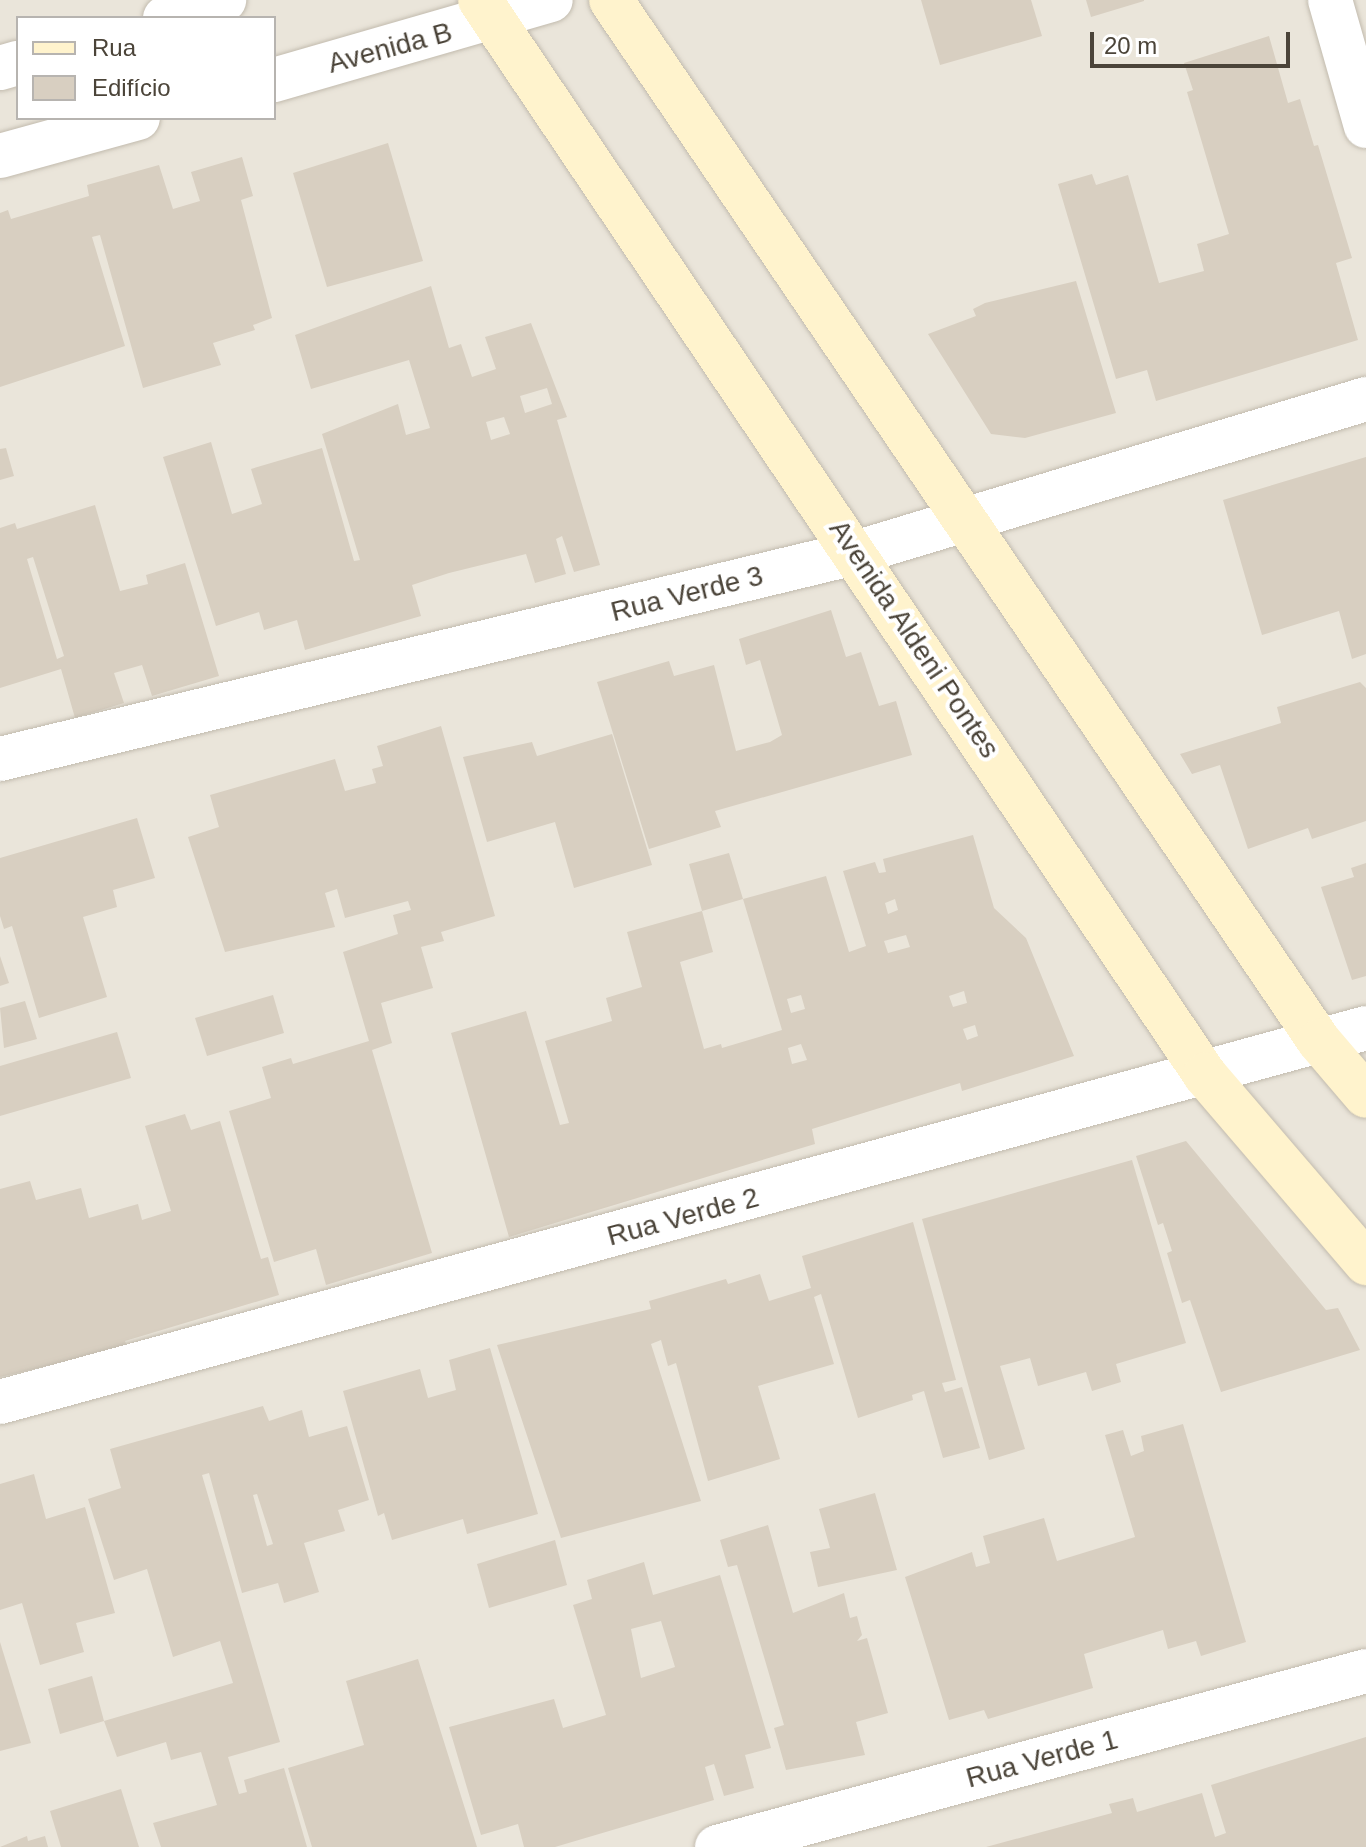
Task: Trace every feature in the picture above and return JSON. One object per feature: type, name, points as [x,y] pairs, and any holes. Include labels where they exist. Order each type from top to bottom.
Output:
[{"type":"main road","points":[[611,0],[1319,1041],[1366,1096]]},
{"type":"main road","name":"Avenida Aldeni Pontes","points":[[486,10],[1205,1075],[1366,1263]]},
{"type":"street","points":[[172,16],[224,0]]},
{"type":"street","name":"Avenida B","points":[[276,79],[486,10],[551,0]]},
{"type":"street","points":[[1330,0],[1366,126]]},
{"type":"street","points":[[0,156],[131,120]]},
{"type":"street","name":"Rua Verde 3","points":[[0,759],[855,553],[1366,399]]},
{"type":"street","name":"Rua Verde 2","points":[[0,1402],[1205,1075],[1366,1028]]},
{"type":"street","name":"Rua Verde 1","points":[[717,1847],[840,1831],[1366,1671]]},
{"type":"shaded area","points":[[0,0],[1366,0],[1366,1847],[0,1847]]},
{"type":"building","points":[[921,0],[1031,0],[1042,36],[940,65]]},
{"type":"building","points":[[1086,0],[1144,0],[1144,1],[1091,17]]},
{"type":"building","points":[[1269,36],[1288,103],[1300,99],[1314,146],[1318,145],[1352,258],[1336,263],[1358,340],[1156,401],[1147,370],[1116,379],[1058,184],[1092,174],[1096,185],[1128,175],[1159,283],[1204,271],[1197,244],[1229,234],[1187,92],[1193,90],[1184,63]]},
{"type":"building","points":[[388,143],[423,261],[327,287],[293,173]]},
{"type":"building","points":[[242,157],[253,196],[241,200],[272,318],[253,325],[255,330],[213,343],[221,365],[143,388],[100,235],[92,237],[125,346],[0,387],[0,213],[8,210],[11,219],[89,196],[87,185],[159,165],[173,209],[200,201],[191,172]]},
{"type":"building","points":[[1076,281],[1116,413],[1025,438],[991,434],[928,334],[976,316],[973,309],[985,303]]},
{"type":"building","points":[[431,286],[449,348],[461,344],[472,377],[496,369],[485,337],[531,323],[567,417],[557,420],[600,565],[574,572],[562,536],[556,539],[566,574],[535,583],[526,554],[449,573],[412,585],[421,616],[305,650],[297,620],[264,630],[259,612],[216,626],[163,457],[211,442],[232,514],[262,504],[251,469],[322,448],[354,561],[360,560],[322,434],[398,404],[406,435],[430,428],[409,360],[311,389],[295,335]],"holes":[[[547,388],[552,404],[525,413],[520,396]],[[504,417],[510,434],[491,440],[486,422]]]},
{"type":"building","points":[[6,448],[14,476],[0,480],[0,449]]},
{"type":"building","points":[[1366,457],[1366,654],[1352,659],[1339,611],[1262,635],[1223,500]]},
{"type":"building","points":[[95,505],[120,591],[148,584],[146,575],[185,563],[219,676],[152,696],[142,665],[114,673],[124,703],[75,718],[61,669],[0,688],[0,528],[15,523],[17,529]],"holes":[[[33,557],[64,656],[57,659],[27,559]]]},
{"type":"building","points":[[831,610],[846,657],[861,652],[879,706],[896,701],[912,755],[715,811],[721,827],[649,849],[597,682],[669,661],[674,676],[714,665],[736,751],[770,742],[782,735],[760,660],[746,665],[739,639]]},
{"type":"building","points":[[1360,682],[1366,688],[1366,821],[1312,839],[1308,828],[1248,849],[1220,765],[1192,774],[1180,754],[1281,723],[1277,707]]},
{"type":"building","points":[[441,726],[495,916],[441,932],[444,941],[421,947],[433,988],[381,1003],[392,1043],[372,1050],[432,1253],[326,1285],[316,1249],[274,1262],[229,1111],[271,1098],[262,1067],[291,1058],[293,1064],[369,1041],[343,952],[398,934],[393,915],[411,910],[408,901],[345,918],[337,889],[325,893],[335,927],[225,952],[188,837],[219,827],[210,795],[335,759],[345,791],[376,783],[372,769],[383,766],[377,746]]},
{"type":"building","points":[[612,734],[652,865],[574,888],[555,822],[487,842],[463,757],[532,742],[537,756]]},
{"type":"building","points":[[137,818],[155,878],[113,890],[117,907],[83,917],[107,997],[39,1018],[12,926],[4,929],[0,916],[0,858]]},
{"type":"building","points":[[973,835],[994,908],[1026,938],[1074,1056],[962,1091],[960,1083],[812,1129],[815,1144],[509,1237],[451,1033],[526,1011],[560,1125],[569,1123],[545,1041],[612,1021],[606,998],[642,987],[627,932],[702,911],[713,952],[680,962],[704,1049],[721,1044],[722,1048],[782,1030],[743,899],[826,876],[849,952],[866,946],[843,871],[875,862],[879,873],[886,872],[883,859]],"holes":[[[895,899],[898,910],[888,914],[885,903]],[[906,935],[910,947],[888,953],[884,941]],[[964,991],[967,1003],[953,1007],[949,996]],[[801,995],[805,1009],[791,1013],[787,999]],[[975,1025],[978,1036],[967,1040],[963,1029]],[[801,1044],[807,1060],[792,1064],[788,1048]]]},
{"type":"building","points":[[729,853],[743,899],[702,911],[689,864]]},
{"type":"building","points":[[1366,863],[1366,976],[1352,980],[1321,887],[1354,877],[1351,868]]},
{"type":"building","points":[[0,956],[9,983],[0,986]]},
{"type":"building","points":[[273,995],[284,1033],[207,1056],[195,1018]]},
{"type":"building","points":[[25,1001],[37,1039],[4,1048],[0,1008]]},
{"type":"building","points":[[117,1032],[131,1078],[0,1116],[0,1066]]},
{"type":"building","points":[[185,1114],[191,1130],[220,1121],[261,1259],[268,1257],[279,1295],[125,1341],[127,1347],[0,1377],[0,1189],[30,1181],[36,1200],[81,1188],[89,1218],[138,1204],[142,1220],[171,1211],[145,1126]]},
{"type":"building","points":[[1186,1141],[1326,1310],[1338,1308],[1360,1350],[1221,1392],[1190,1300],[1182,1303],[1167,1253],[1172,1251],[1163,1223],[1158,1225],[1136,1156]]},
{"type":"building","points":[[1132,1160],[1186,1343],[1116,1364],[1121,1382],[1092,1391],[1086,1372],[1038,1386],[1030,1358],[1000,1366],[1025,1449],[989,1460],[922,1219]]},
{"type":"building","points":[[913,1222],[956,1380],[942,1383],[945,1392],[962,1387],[980,1448],[943,1458],[924,1391],[912,1395],[913,1400],[858,1418],[821,1294],[814,1297],[834,1364],[758,1386],[780,1459],[708,1481],[676,1363],[668,1366],[661,1340],[651,1344],[701,1501],[561,1538],[497,1345],[651,1309],[649,1301],[726,1279],[728,1284],[760,1274],[769,1301],[811,1288],[802,1256]]},
{"type":"building","points":[[490,1348],[538,1514],[467,1534],[463,1519],[392,1540],[384,1513],[378,1516],[343,1391],[420,1369],[428,1398],[456,1390],[449,1360]]},
{"type":"building","points":[[263,1406],[269,1421],[302,1410],[309,1437],[347,1426],[369,1500],[338,1510],[345,1531],[304,1543],[319,1592],[284,1603],[278,1583],[242,1593],[209,1473],[202,1475],[280,1742],[228,1757],[239,1794],[247,1792],[244,1780],[284,1768],[307,1847],[161,1847],[153,1823],[217,1805],[201,1752],[171,1760],[166,1742],[117,1757],[104,1721],[233,1683],[220,1641],[173,1657],[147,1569],[114,1580],[88,1499],[121,1488],[110,1449]],"holes":[[[257,1494],[273,1544],[267,1546],[253,1495]]]},
{"type":"building","points":[[1183,1424],[1246,1642],[1201,1656],[1196,1641],[1168,1649],[1163,1630],[1084,1654],[1093,1688],[988,1719],[984,1710],[949,1720],[905,1577],[972,1552],[976,1567],[990,1563],[983,1536],[1044,1518],[1057,1561],[1135,1537],[1105,1435],[1123,1430],[1131,1456],[1144,1451],[1141,1436]]},
{"type":"building","points":[[34,1474],[46,1519],[85,1507],[115,1613],[76,1623],[84,1652],[40,1665],[22,1603],[0,1610],[0,1484]]},
{"type":"building","points":[[875,1493],[897,1570],[818,1587],[810,1552],[830,1548],[819,1509]]},
{"type":"building","points":[[768,1525],[793,1613],[844,1593],[850,1618],[857,1616],[862,1635],[857,1641],[867,1638],[888,1713],[856,1722],[865,1755],[786,1770],[774,1728],[784,1725],[737,1565],[728,1567],[720,1540]]},
{"type":"building","points":[[555,1540],[567,1585],[489,1608],[477,1564]]},
{"type":"building","points":[[644,1562],[653,1595],[720,1575],[771,1748],[745,1755],[754,1788],[724,1796],[714,1764],[705,1767],[714,1800],[555,1847],[524,1847],[518,1824],[481,1835],[449,1727],[554,1699],[563,1728],[606,1715],[573,1605],[592,1599],[587,1580]],"holes":[[[661,1621],[675,1667],[641,1678],[631,1629]]]},
{"type":"building","points":[[0,1642],[31,1743],[0,1751]]},
{"type":"building","points":[[418,1659],[477,1847],[312,1847],[288,1768],[364,1745],[346,1681]]},
{"type":"building","points":[[92,1676],[104,1721],[60,1734],[48,1689]]},
{"type":"building","points":[[1366,1737],[1366,1847],[986,1847],[1112,1813],[1109,1804],[1133,1798],[1137,1812],[1202,1793],[1215,1837],[1226,1833],[1211,1785]]},
{"type":"building","points":[[121,1789],[139,1847],[61,1847],[50,1811]]},
{"type":"building","points":[[27,1836],[28,1841],[45,1836],[48,1847],[0,1847]]}]
